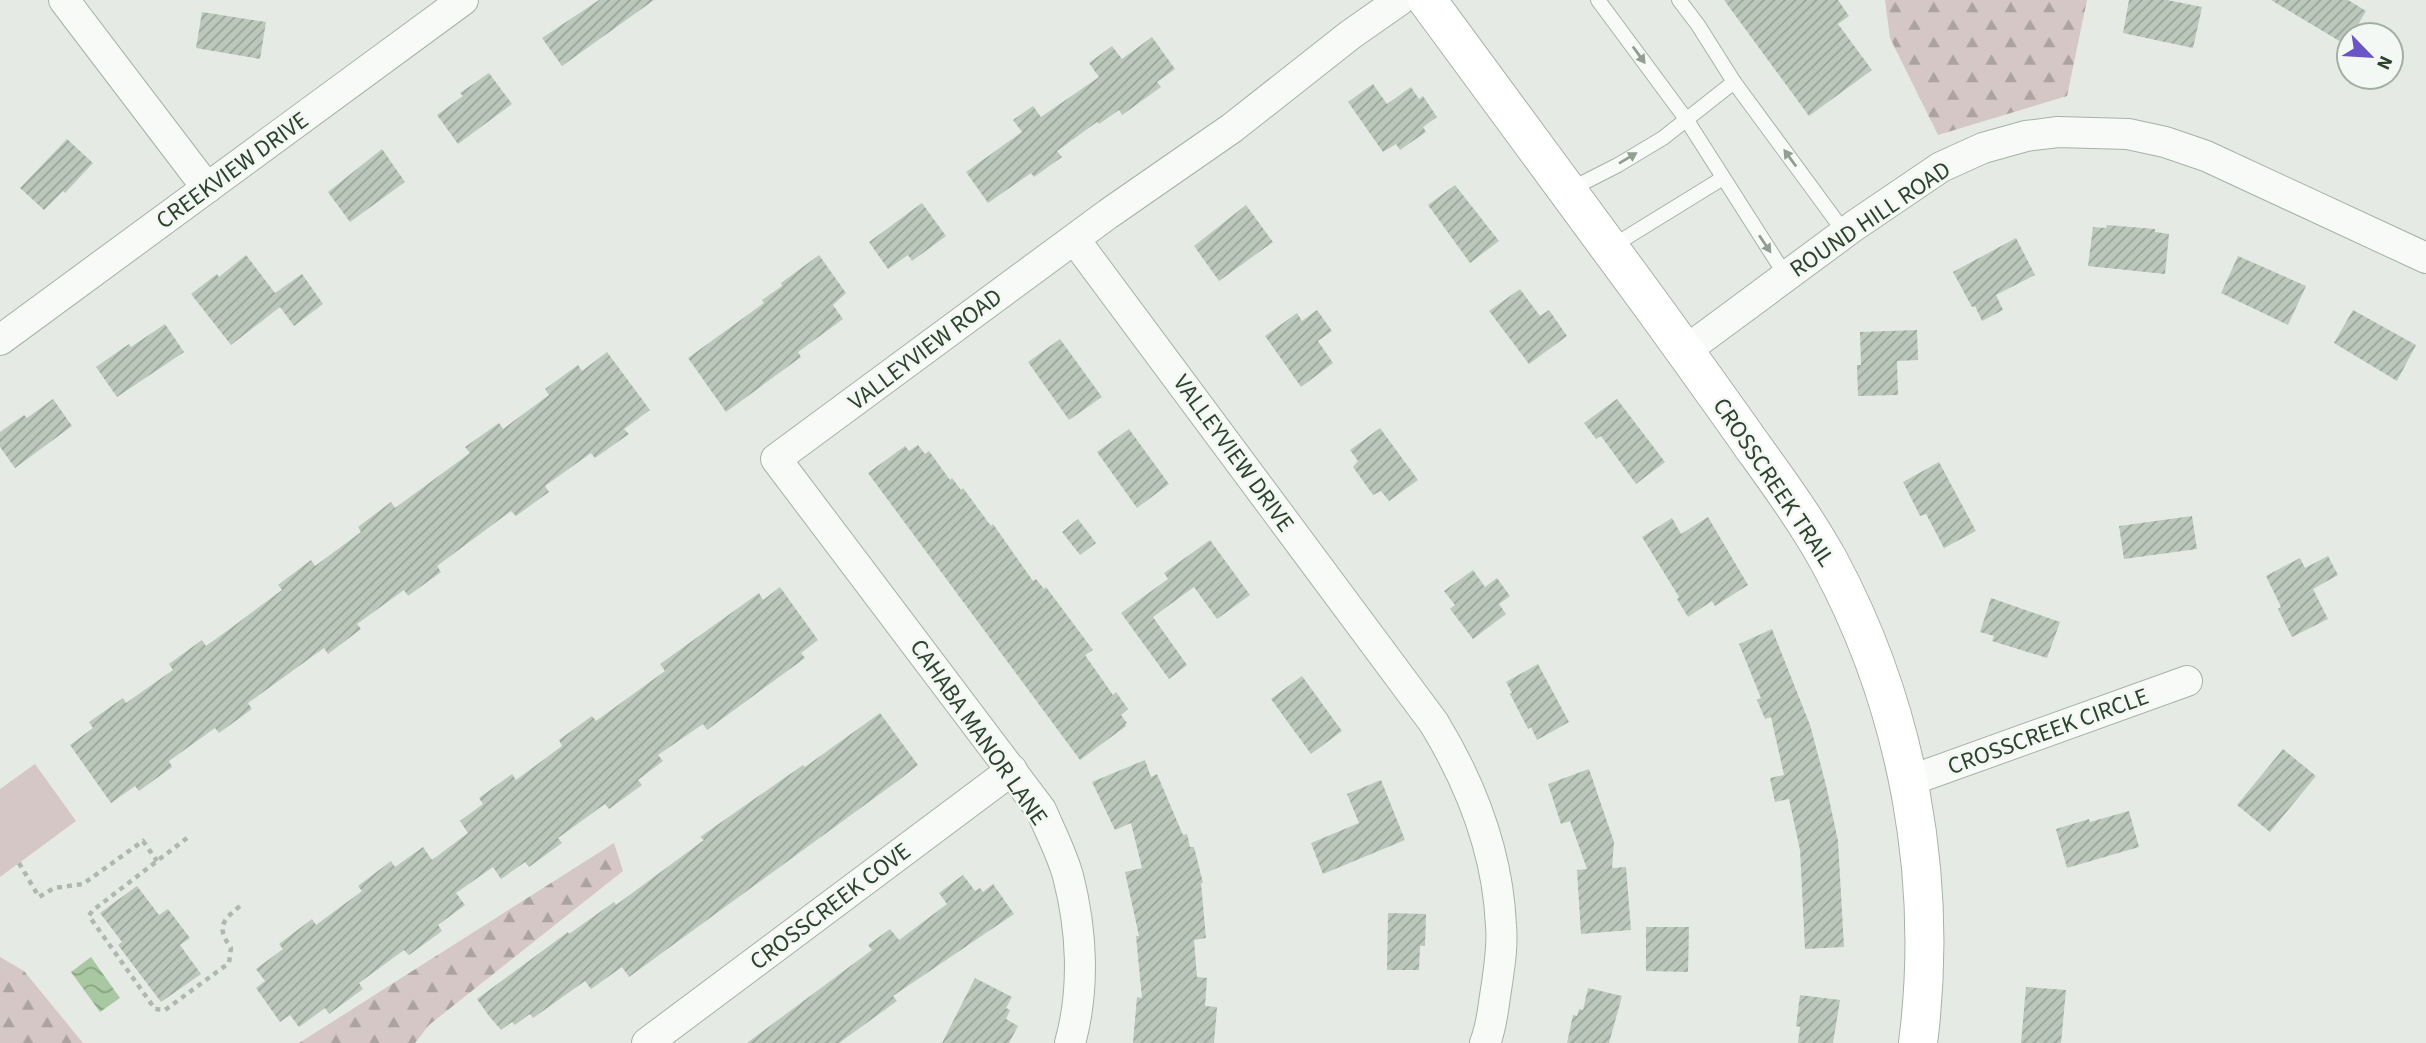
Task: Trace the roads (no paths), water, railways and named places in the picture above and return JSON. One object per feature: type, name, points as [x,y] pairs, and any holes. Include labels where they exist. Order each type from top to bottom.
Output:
[{"type":"street","points":[[64,0],[208,188]]},
{"type":"street","name":"CREEKVIEW DRIVE","points":[[0,340],[463,0]]},
{"type":"street","points":[[1075,240],[1232,128],[1350,35],[1400,0]]},
{"type":"street","name":"CROSSCREEK TRAIL","points":[[1427,0],[1799,510],[1830,563],[1860,624],[1890,709],[1909,780],[1918,832],[1923,889],[1924,992],[1918,1043]]},
{"type":"street","name":"ROUND HILL ROAD","points":[[1685,351],[1844,233],[1941,167],[1983,148],[2026,136],[2057,132],[2128,134],[2165,142],[2206,156],[2426,258]]},
{"type":"street","name":"VALLEYVIEW ROAD","points":[[776,459],[1075,240]]},
{"type":"street","name":"VALLEYVIEW DRIVE","points":[[1075,240],[1426,713],[1453,754],[1470,790],[1497,882],[1502,928],[1490,1031],[1485,1043]]},
{"type":"street","name":"CAHABA MANOR LANE","points":[[776,459],[1041,810],[1067,874],[1079,932],[1080,990],[1070,1043]]},
{"type":"street","name":"CROSSCREEK CIRCLE","points":[[1909,780],[2187,681]]},
{"type":"street","name":"CROSSCREEK COVE","points":[[648,1043],[1012,770]]},
{"type":"lane","points":[[1598,0],[1686,119],[1786,276]]},
{"type":"lane","points":[[1679,0],[1734,82],[1844,233]]},
{"type":"lane","points":[[1568,191],[1663,138],[1734,82]]},
{"type":"lane","points":[[1609,248],[1723,178]]},
{"type":"water","points":[[91,957],[120,998],[100,1012],[71,972]]}]
